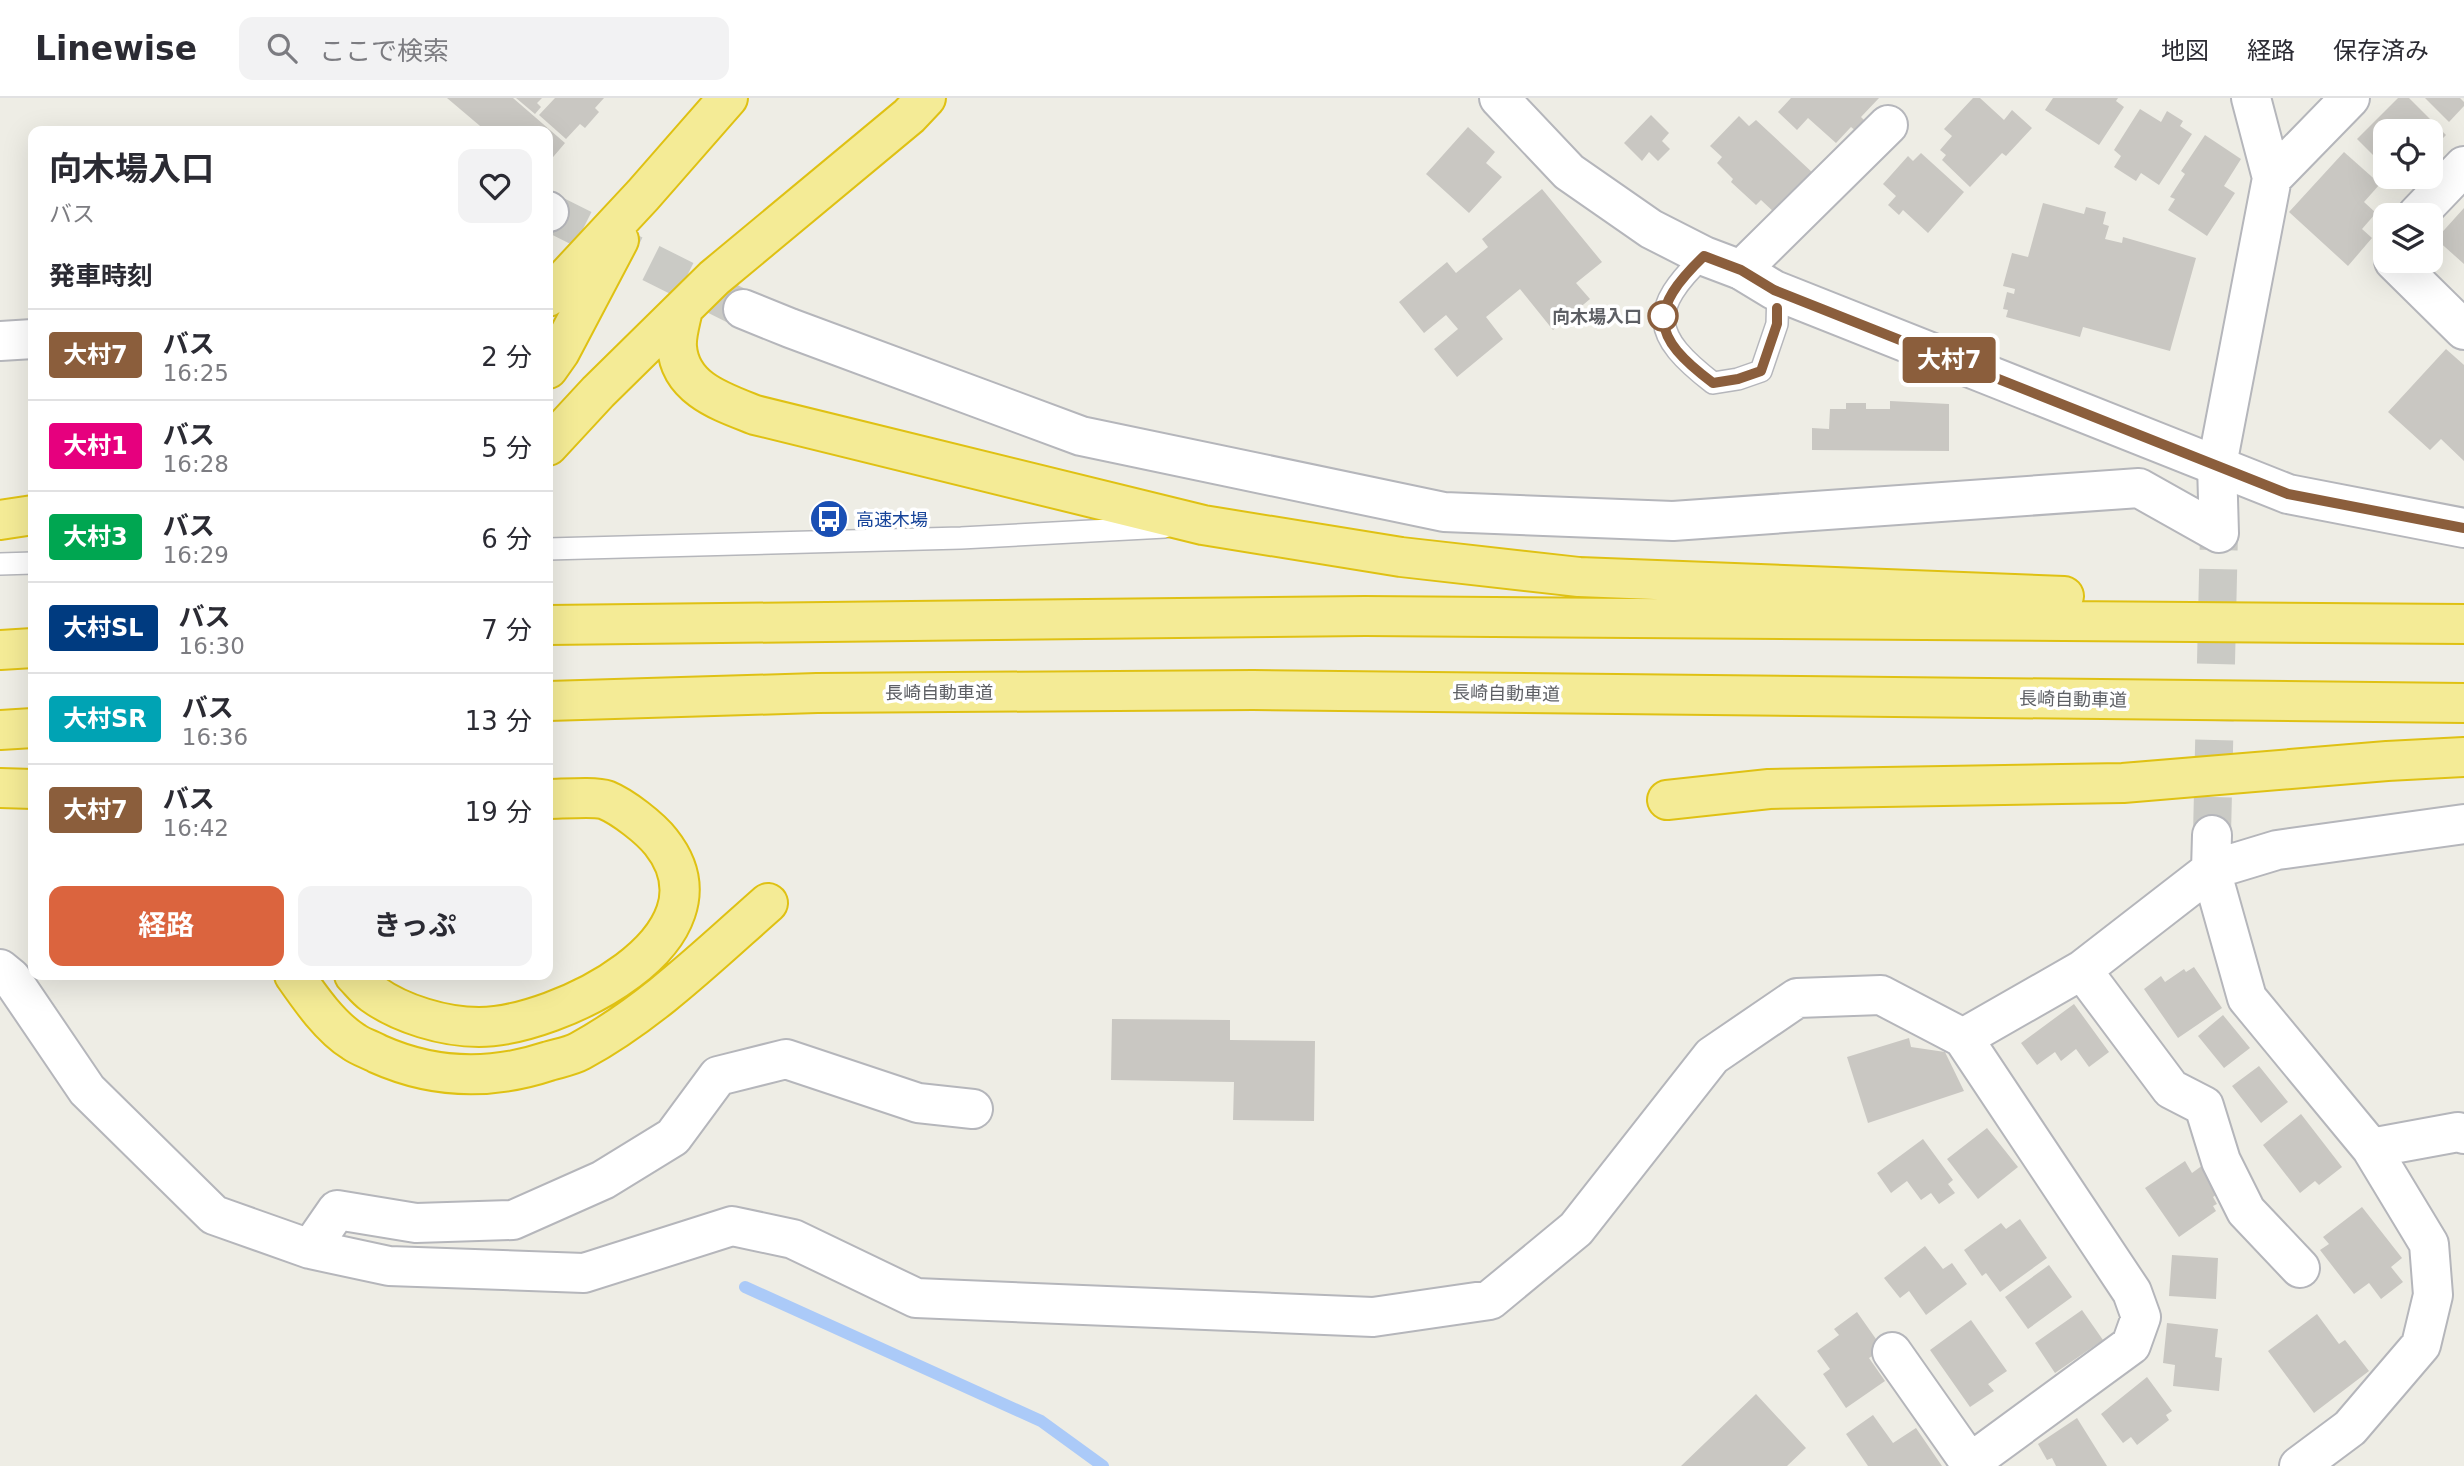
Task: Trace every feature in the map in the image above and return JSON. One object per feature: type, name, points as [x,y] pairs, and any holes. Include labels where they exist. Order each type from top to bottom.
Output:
[{"type":"highway","points":[[553,292],[728,98]]},
{"type":"highway","points":[[553,441],[714,278],[917,104]]},
{"type":"highway","points":[[553,362],[643,195]]},
{"type":"highway","points":[[683,309],[677,347],[685,376],[712,398],[755,415],[1203,526],[1401,557],[1579,577],[2302,605],[2459,624]]},
{"type":"highway","points":[[0,520],[28,516]]},
{"type":"highway","points":[[553,625],[1365,616],[2459,624]]},
{"type":"highway","points":[[0,650],[28,648]]},
{"type":"highway","name":"長崎自動車道","points":[[553,701],[817,693],[1253,690],[2464,703]]},
{"type":"highway","points":[[0,730],[28,728]]},
{"type":"highway","points":[[1667,800],[1769,789],[2123,783],[2464,757]]},
{"type":"highway","points":[[0,788],[28,789]]},
{"type":"highway","points":[[359,980],[371,993],[409,1013],[445,1023],[478,1027],[521,1022],[562,1009],[604,986],[648,956],[668,931],[678,908],[680,880],[668,852],[649,828],[605,800],[553,799]]},
{"type":"highway","points":[[297,980],[314,1005],[354,1042],[403,1065],[445,1074],[494,1074],[533,1066],[578,1052],[620,1026],[673,987],[768,903]]},
{"type":"street","points":[[1499,98],[1569,172],[1650,229],[1704,256],[1741,270],[1778,291],[2288,494],[2464,528]]},
{"type":"street","points":[[743,309],[1081,436],[1444,512],[1673,521],[2139,488],[2219,533],[2217,465],[2272,178],[2250,98]]},
{"type":"street","points":[[2272,178],[2350,98]]},
{"type":"street","points":[[1741,270],[1888,125]]},
{"type":"street","points":[[2429,203],[2464,166]]},
{"type":"street","points":[[2406,273],[2464,330]]},
{"type":"street","points":[[0,341],[28,339]]},
{"type":"street","points":[[1965,1039],[2082,970],[2211,853],[2277,850],[2464,824]]},
{"type":"street","points":[[2211,853],[2247,999],[2371,1148],[2430,1244],[2433,1294],[2421,1345],[2350,1428],[2328,1466]]},
{"type":"street","points":[[0,969],[11,978],[86,1090],[214,1215],[310,1250],[389,1266],[584,1273],[732,1226],[793,1239],[916,1298],[1373,1317],[1490,1300],[1576,1229],[1712,1056],[1797,998],[1881,995],[1965,1039],[2132,1292],[2141,1317],[2131,1345],[1970,1463],[1892,1352]]},
{"type":"street","points":[[2082,970],[2171,1089],[2204,1106],[2221,1161],[2246,1210],[2300,1268]]},
{"type":"street","points":[[310,1250],[337,1210],[416,1223],[513,1220],[603,1180],[673,1137],[718,1076],[786,1059],[918,1103],[973,1109]]},
{"type":"street","points":[[2371,1148],[2458,1132],[2464,1134]]},
{"type":"street","points":[[2299,1466],[2350,1428]]},
{"type":"lane","points":[[1704,256],[1671,291],[1663,316],[1667,337],[1690,365],[1713,383],[1738,379],[1761,371],[1777,324],[1778,291]]},
{"type":"lane","points":[[553,549],[961,538],[1203,526]]},
{"type":"lane","points":[[0,564],[28,563]]},
{"type":"building","points":[[447,98],[513,98],[545,126],[480,126]]},
{"type":"building","points":[[516,98],[542,98],[537,103],[541,107],[535,114]]},
{"type":"building","points":[[555,98],[604,98],[595,108],[599,112],[585,128],[580,124],[566,139],[539,115]]},
{"type":"building","points":[[1791,98],[1879,98],[1861,117],[1865,121],[1856,131],[1851,127],[1836,143],[1808,118],[1797,130],[1778,112]]},
{"type":"building","points":[[1973,98],[1980,98],[2004,120],[2012,110],[2032,128],[2006,156],[2002,153],[1970,187],[1942,160],[1946,155],[1940,150],[1952,136],[1944,129]]},
{"type":"building","points":[[2053,98],[2118,98],[2116,101],[2124,107],[2099,145],[2045,110]]},
{"type":"building","points":[[2398,98],[2409,98],[2430,119],[2377,119]]},
{"type":"building","points":[[2425,98],[2460,98],[2464,106],[2449,122]]},
{"type":"building","points":[[2140,109],[2161,122],[2167,111],[2183,121],[2180,126],[2192,134],[2159,185],[2141,173],[2136,181],[2114,167],[2121,156],[2114,150]]},
{"type":"building","points":[[1651,115],[1669,133],[1662,141],[1670,149],[1658,161],[1649,152],[1642,161],[1624,143]]},
{"type":"building","points":[[1739,116],[1749,126],[1756,120],[1814,174],[1776,214],[1761,200],[1756,205],[1731,182],[1733,179],[1717,163],[1722,157],[1710,146]]},
{"type":"building","points":[[2373,123],[2373,155],[2357,139]]},
{"type":"building","points":[[1468,127],[1495,152],[1486,163],[1502,177],[1469,213],[1426,174]]},
{"type":"building","points":[[553,133],[565,143],[553,157]]},
{"type":"building","points":[[2205,135],[2241,159],[2224,186],[2235,193],[2207,236],[2168,210],[2175,199],[2170,197],[2185,174],[2181,171]]},
{"type":"building","points":[[2344,152],[2373,178],[2373,189],[2376,189],[2364,202],[2373,210],[2373,216],[2362,229],[2372,238],[2348,266],[2289,212]]},
{"type":"building","points":[[1921,153],[1964,192],[1928,233],[1903,210],[1899,215],[1888,205],[1896,196],[1883,184],[1908,156],[1913,161]]},
{"type":"building","points":[[1542,189],[1602,262],[1576,283],[1590,299],[1553,330],[1520,289],[1486,317],[1503,339],[1457,377],[1434,349],[1458,329],[1446,315],[1424,333],[1399,302],[1447,262],[1456,273],[1488,247],[1482,239]]},
{"type":"building","points":[[2043,203],[2084,214],[2086,207],[2106,212],[2103,224],[2109,226],[2105,239],[2122,243],[2123,237],[2196,258],[2170,351],[2083,327],[2080,337],[2006,317],[2008,310],[2003,309],[2007,292],[2014,294],[2015,289],[2003,286],[2012,253],[2028,257]]},
{"type":"building","points":[[2464,208],[2464,264],[2443,245],[2443,231]]},
{"type":"building","points":[[2446,349],[2464,365],[2464,461],[2441,439],[2430,450],[2388,412]]},
{"type":"building","points":[[1890,401],[1949,404],[1949,451],[1812,450],[1812,428],[1829,429],[1830,409],[1846,409],[1846,403],[1866,403],[1866,409],[1890,409]]},
{"type":"building","points":[[2194,967],[2222,1008],[2178,1038],[2144,989],[2161,976],[2165,982],[2184,969],[2186,972]]},
{"type":"building","points":[[2074,1004],[2109,1052],[2089,1067],[2076,1049],[2061,1061],[2055,1052],[2037,1065],[2021,1043]]},
{"type":"building","points":[[2223,1015],[2250,1048],[2224,1068],[2198,1036]]},
{"type":"building","points":[[1112,1019],[1230,1020],[1230,1040],[1315,1041],[1314,1121],[1233,1120],[1234,1082],[1111,1080]]},
{"type":"building","points":[[1909,1038],[1911,1047],[1945,1052],[1964,1091],[1868,1123],[1847,1057]]},
{"type":"building","points":[[2259,1066],[2288,1102],[2261,1123],[2232,1086]]},
{"type":"building","points":[[2301,1114],[2342,1167],[2319,1185],[2315,1181],[2300,1193],[2263,1145]]},
{"type":"building","points":[[1987,1128],[2018,1167],[1978,1199],[1947,1159]]},
{"type":"building","points":[[1923,1139],[1953,1180],[1948,1184],[1955,1193],[1939,1204],[1931,1193],[1921,1200],[1907,1181],[1891,1193],[1877,1173]]},
{"type":"building","points":[[2185,1161],[2192,1173],[2203,1165],[2221,1191],[2213,1197],[2217,1204],[2213,1206],[2216,1211],[2179,1237],[2145,1188]]},
{"type":"building","points":[[2362,1207],[2402,1258],[2391,1267],[2403,1282],[2381,1299],[2369,1283],[2354,1294],[2320,1250],[2329,1244],[2323,1237]]},
{"type":"building","points":[[2020,1219],[2047,1258],[2000,1292],[1986,1273],[1982,1276],[1964,1250],[2001,1223],[2006,1229]]},
{"type":"building","points":[[1925,1246],[1943,1269],[1952,1263],[1967,1284],[1926,1315],[1909,1291],[1900,1298],[1884,1278]]},
{"type":"building","points":[[2172,1255],[2218,1258],[2216,1299],[2169,1296]]},
{"type":"building","points":[[2049,1265],[2072,1297],[2028,1329],[2005,1297]]},
{"type":"building","points":[[2082,1310],[2103,1340],[2055,1373],[2035,1343]]},
{"type":"building","points":[[1857,1312],[1883,1349],[1869,1358],[1885,1381],[1846,1408],[1823,1374],[1830,1369],[1817,1351],[1839,1335],[1834,1329]]},
{"type":"building","points":[[2317,1314],[2339,1344],[2345,1340],[2369,1371],[2314,1413],[2268,1351]]},
{"type":"building","points":[[1971,1320],[2007,1371],[1988,1384],[1994,1391],[1970,1407],[1930,1350]]},
{"type":"building","points":[[2167,1323],[2218,1329],[2215,1357],[2222,1358],[2219,1391],[2173,1386],[2175,1365],[2163,1363]]},
{"type":"building","points":[[2147,1377],[2172,1411],[2166,1415],[2169,1420],[2137,1445],[2131,1437],[2123,1443],[2101,1414]]},
{"type":"building","points":[[1756,1394],[1806,1448],[1787,1466],[1681,1466]]},
{"type":"building","points":[[1873,1415],[1893,1443],[1916,1428],[1942,1466],[1868,1466],[1846,1434]]},
{"type":"building","points":[[2077,1418],[2107,1466],[2056,1466],[2052,1458],[2047,1460],[2038,1444]]},
{"type":"waterway","points":[[745,1287],[1041,1421],[1103,1466]]},
{"type":"tunnel","points":[[553,214],[743,309]]},
{"type":"tunnel","points":[[2212,835],[2219,533]]},
{"type":"bus line","name":"大村7","points":[[1777,308],[1777,324],[1761,371],[1738,379],[1713,383],[1690,365],[1667,337],[1663,316],[1671,291],[1704,256],[1741,270],[1774,290],[2288,494],[2464,528]]},
{"type":"place","name":"向木場入口","points":[[1663,316]]},
{"type":"place","name":"高速木場","points":[[829,519]]}]
